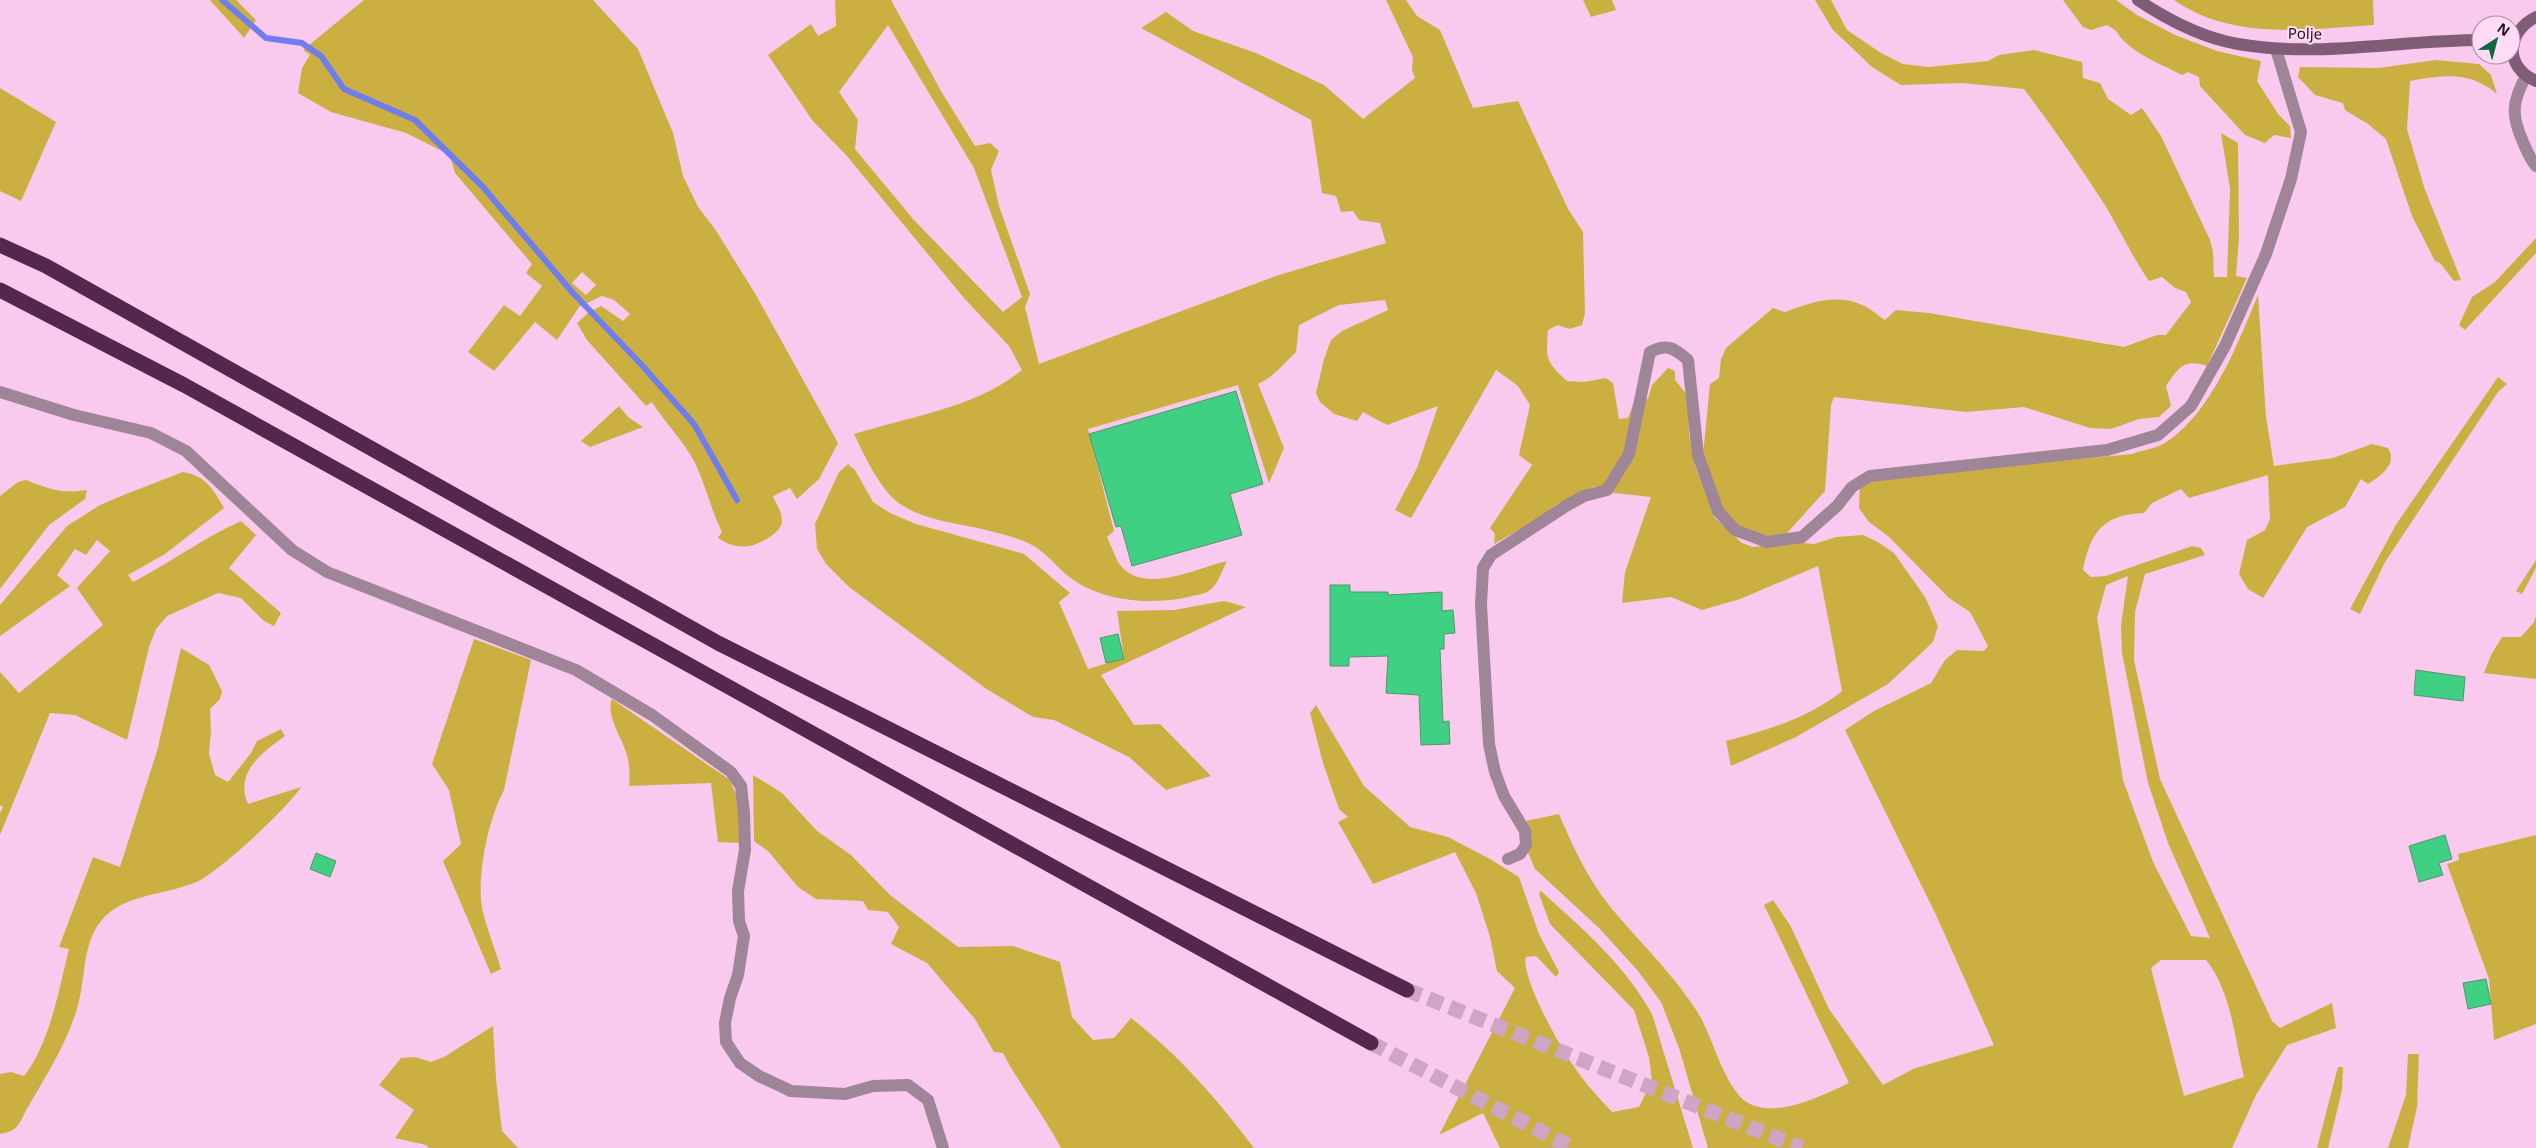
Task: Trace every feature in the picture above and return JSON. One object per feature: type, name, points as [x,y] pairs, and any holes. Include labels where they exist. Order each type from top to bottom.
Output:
[{"type":"highway","points":[[0,245],[46,266],[718,643],[1407,990]]},
{"type":"highway","points":[[0,290],[184,385],[1371,1043]]},
{"type":"street","name":"Polje","points":[[2138,0],[2164,17],[2196,31],[2237,44],[2276,49],[2334,50],[2433,40],[2471,40]]},
{"type":"street","points":[[2521,28],[2536,17]]},
{"type":"street","points":[[1508,859],[1520,854],[1526,845],[1525,831],[1504,796],[1495,772],[1489,744],[1482,655],[1481,605],[1483,568],[1490,555],[1566,506],[1584,496],[1607,490],[1628,454],[1650,352],[1661,346],[1677,350],[1688,360],[1698,455],[1718,511],[1735,530],[1767,542],[1802,537],[1837,506],[1852,487],[1870,476],[2107,450],[2158,435],[2191,406],[2225,346],[2266,254],[2290,179],[2301,132],[2276,49]]},
{"type":"street","points":[[2518,65],[2531,79],[2517,93],[2514,112],[2517,129],[2531,161],[2536,166]]},
{"type":"street","points":[[0,392],[74,415],[151,433],[186,451],[292,550],[327,572],[576,670],[652,715],[731,772],[741,786],[744,813],[745,850],[738,890],[739,921],[744,936],[738,975],[730,998],[725,1023],[726,1042],[740,1063],[759,1076],[792,1091],[845,1094],[873,1086],[908,1085],[928,1100],[943,1148]]},
{"type":"shaded area","points":[[210,0],[236,0],[256,20],[244,38]]},
{"type":"shaded area","points":[[364,0],[593,0],[638,49],[673,133],[683,176],[698,207],[715,229],[756,295],[838,443],[819,479],[797,499],[790,488],[773,496],[782,517],[781,525],[777,532],[765,540],[745,546],[732,545],[718,538],[722,532],[699,472],[685,447],[652,402],[646,406],[587,340],[577,323],[588,313],[601,306],[623,321],[630,314],[614,300],[602,296],[579,307],[557,340],[535,322],[494,371],[468,352],[504,305],[520,316],[542,286],[526,273],[532,264],[455,173],[450,155],[406,133],[331,112],[298,93],[302,68],[310,55],[303,50]],"holes":[[[582,272],[596,285],[586,295],[572,283]]]},
{"type":"shaded area","points":[[835,0],[891,0],[941,91],[975,146],[990,143],[999,151],[991,170],[999,206],[1030,294],[1025,307],[1039,364],[1279,275],[1386,243],[1380,223],[1359,220],[1353,211],[1341,212],[1336,196],[1322,193],[1311,120],[1141,28],[1166,12],[1193,31],[1256,53],[1324,85],[1363,119],[1415,78],[1412,70],[1413,57],[1386,0],[1406,0],[1417,16],[1440,30],[1473,108],[1518,101],[1568,209],[1583,232],[1585,313],[1582,325],[1569,329],[1558,325],[1548,330],[1547,354],[1554,368],[1567,381],[1584,382],[1606,378],[1613,383],[1619,419],[1628,418],[1635,399],[1648,399],[1652,385],[1668,368],[1675,371],[1675,380],[1688,396],[1689,433],[1695,465],[1715,518],[1742,543],[1753,547],[1793,542],[1814,544],[1836,537],[1863,535],[1878,542],[1894,553],[1925,597],[1938,626],[1933,642],[1888,684],[1796,737],[1731,766],[1726,741],[1802,716],[1842,691],[1818,566],[1740,599],[1702,610],[1671,597],[1622,603],[1625,572],[1651,497],[1596,491],[1595,486],[1556,505],[1538,519],[1494,544],[1495,534],[1490,528],[1532,465],[1519,455],[1530,405],[1518,386],[1496,370],[1411,518],[1395,510],[1417,468],[1438,406],[1387,425],[1363,412],[1357,421],[1334,414],[1320,402],[1316,393],[1324,359],[1331,340],[1342,331],[1388,310],[1385,300],[1339,305],[1299,325],[1296,352],[1274,374],[1258,384],[1284,448],[1269,483],[1238,385],[1088,429],[1114,531],[1107,537],[1118,562],[1128,572],[1140,578],[1154,579],[1185,574],[1227,561],[1217,582],[1205,593],[1159,601],[1144,601],[1128,600],[1098,593],[1072,579],[1043,552],[1026,542],[1014,537],[932,518],[908,509],[888,493],[869,464],[854,434],[942,410],[963,402],[1004,383],[1022,370],[1009,346],[964,298],[847,156],[812,120],[768,55],[811,24],[818,36],[836,26]],"holes":[[[888,25],[974,168],[1022,297],[1003,312],[913,219],[855,149],[858,120],[839,92]]]},
{"type":"shaded area","points":[[1583,0],[1612,0],[1616,10],[1591,17]]},
{"type":"shaded area","points":[[1815,0],[1831,0],[1847,30],[1881,53],[1903,64],[1928,67],[1988,61],[1999,55],[2034,50],[2082,62],[2083,78],[2100,83],[2108,99],[2131,115],[2142,108],[2161,136],[2210,240],[2213,251],[2214,277],[2227,277],[2230,189],[2221,133],[2238,143],[2239,236],[2236,276],[2247,278],[2207,366],[2193,363],[2187,364],[2174,374],[2166,386],[2171,406],[2159,417],[2139,419],[2111,429],[2090,428],[2024,407],[1966,412],[1834,397],[1831,405],[1825,491],[1787,533],[1762,537],[1743,531],[1717,502],[1703,455],[1710,384],[1719,378],[1721,359],[1726,348],[1773,308],[1785,312],[1803,305],[1823,301],[1853,301],[1865,306],[1885,320],[1896,310],[1929,313],[2124,347],[2157,335],[2166,335],[2191,302],[2186,292],[2175,288],[2162,277],[2149,281],[2094,187],[2024,89],[1963,83],[1901,85],[1872,67],[1833,30]]},
{"type":"shaded area","points":[[2063,0],[2116,0],[2137,15],[2175,35],[2217,51],[2261,61],[2257,81],[2278,114],[2290,126],[2291,138],[2274,135],[2265,143],[2245,135],[2200,86],[2199,77],[2188,72],[2182,75],[2144,56],[2107,25],[2091,30],[2083,27]]},
{"type":"shaded area","points":[[2174,0],[2373,0],[2374,25],[2297,30],[2245,27],[2220,22],[2197,13]]},
{"type":"shaded area","points":[[2436,60],[2480,65],[2491,75],[2497,94],[2477,81],[2466,78],[2445,76],[2410,81],[2407,129],[2424,187],[2461,280],[2454,281],[2440,263],[2435,261],[2412,216],[2386,139],[2368,124],[2345,110],[2343,103],[2315,95],[2298,77],[2300,67],[2378,68]]},
{"type":"shaded area","points":[[0,88],[56,122],[21,201],[0,191]]},
{"type":"shaded area","points":[[2536,238],[2536,253],[2465,330],[2459,325],[2472,297],[2495,282]]},
{"type":"shaded area","points":[[2258,295],[2266,417],[2274,466],[2333,458],[2372,444],[2388,448],[2391,459],[2387,469],[2368,484],[2361,479],[2345,507],[2307,527],[2263,598],[2248,589],[2239,574],[2247,540],[2265,530],[2270,519],[2268,475],[2189,498],[2181,489],[2152,503],[2144,513],[2118,517],[2101,528],[2095,536],[2083,570],[2091,577],[2106,576],[2192,546],[2201,548],[2205,555],[2145,574],[2135,612],[2134,660],[2160,779],[2272,1021],[2280,1028],[2332,1003],[2336,1028],[2287,1045],[2256,1095],[2232,1148],[1708,1148],[1679,1048],[1661,1002],[1638,971],[1599,928],[1535,869],[1527,850],[1520,822],[1559,814],[1593,883],[1608,904],[1681,988],[1706,1027],[1721,1064],[1733,1087],[1740,1097],[1748,1103],[1760,1107],[1786,1107],[1800,1104],[1849,1083],[1764,905],[1773,900],[1790,925],[1829,1009],[1883,1085],[1913,1069],[1994,1045],[1937,917],[1845,730],[1874,711],[1931,683],[1945,660],[1957,650],[1984,651],[1988,646],[1970,612],[1949,598],[1888,536],[1869,522],[1859,508],[1860,485],[1877,478],[2132,454],[2160,445],[2184,428],[2211,394],[2232,354]],"holes":[[[2128,576],[2121,625],[2122,653],[2148,783],[2168,843],[2210,938],[2191,936],[2153,862],[2123,780],[2097,618],[2106,585]],[[2161,960],[2206,960],[2214,972],[2227,1000],[2244,1077],[2184,1096],[2151,968]]]},
{"type":"shaded area","points":[[2498,377],[2507,384],[2498,392],[2385,562],[2360,614],[2350,609],[2397,523]]},
{"type":"shaded area","points":[[619,406],[628,417],[643,427],[590,447],[581,441]]},
{"type":"shaded area","points":[[848,464],[855,470],[873,502],[890,513],[916,524],[1024,554],[1070,593],[1059,602],[1088,669],[1124,658],[1117,611],[1174,610],[1224,601],[1246,607],[1101,675],[1134,725],[1160,724],[1211,776],[1166,790],[1129,757],[1054,720],[1033,717],[985,688],[849,587],[826,564],[817,549],[815,524],[839,472]]},
{"type":"shaded area","points":[[183,472],[197,476],[208,484],[224,508],[165,554],[128,575],[133,582],[213,535],[241,521],[256,535],[229,568],[281,613],[274,626],[264,621],[241,598],[218,593],[167,616],[156,629],[149,647],[127,740],[75,715],[50,713],[0,835],[0,813],[3,807],[0,805],[0,672],[19,693],[103,625],[77,588],[110,551],[97,540],[86,555],[75,549],[57,575],[70,586],[0,636],[0,605],[67,526],[100,505]]},
{"type":"shaded area","points":[[26,480],[55,490],[87,490],[85,499],[49,525],[0,589],[0,496],[18,482]]},
{"type":"shaded area","points":[[2536,560],[2536,568],[2522,594],[2516,591]]},
{"type":"shaded area","points":[[2536,616],[2536,679],[2484,673],[2491,655],[2502,637],[2521,637],[2534,622]]},
{"type":"shaded area","points":[[474,639],[531,660],[504,790],[494,814],[483,857],[482,907],[501,969],[491,974],[443,861],[461,844],[449,790],[432,764]]},
{"type":"shaded area","points":[[181,648],[209,665],[222,691],[220,699],[210,709],[209,754],[215,775],[228,782],[251,753],[257,741],[281,729],[285,736],[260,756],[248,773],[245,782],[245,793],[248,804],[301,787],[294,797],[251,839],[204,877],[182,887],[132,900],[110,912],[101,921],[95,930],[87,951],[81,994],[74,1019],[63,1045],[18,1125],[11,1131],[0,1134],[0,1074],[11,1072],[24,1076],[41,1048],[57,998],[69,949],[59,947],[93,857],[120,867],[157,751]]},
{"type":"shaded area","points":[[612,699],[730,780],[739,802],[739,843],[718,842],[711,783],[629,786],[630,770],[628,759],[611,712],[610,705]]},
{"type":"shaded area","points":[[1316,705],[1364,786],[1410,827],[1448,837],[1519,877],[1539,934],[1559,972],[1556,977],[1536,956],[1526,957],[1529,979],[1542,1011],[1567,1056],[1586,1083],[1612,1112],[1639,1107],[1652,1081],[1649,1057],[1634,1010],[1550,924],[1539,894],[1541,891],[1587,933],[1616,963],[1652,1014],[1693,1148],[1500,1148],[1483,1113],[1439,1135],[1515,988],[1497,971],[1490,937],[1476,893],[1455,852],[1373,884],[1338,822],[1348,817],[1339,809],[1323,763],[1310,713]]},
{"type":"shaded area","points":[[753,775],[782,793],[817,831],[851,855],[890,895],[958,947],[1013,946],[1060,962],[1072,1017],[1093,1040],[1114,1038],[1131,1018],[1182,1063],[1226,1112],[1254,1148],[1061,1148],[1003,1053],[994,1052],[975,1019],[927,963],[891,944],[899,927],[888,912],[868,910],[863,901],[816,899],[798,887],[768,851],[754,841]]},
{"type":"shaded area","points":[[2536,835],[2536,1024],[2494,1040],[2489,979],[2447,864],[2459,860],[2458,854]]},
{"type":"shaded area","points":[[493,1026],[496,1079],[502,1131],[518,1148],[429,1148],[426,1145],[395,1138],[414,1110],[379,1085],[401,1058],[415,1057],[431,1062],[444,1057]]},
{"type":"shaded area","points":[[2408,1054],[2419,1054],[2417,1107],[2408,1148],[2388,1148],[2406,1095]]},
{"type":"shaded area","points":[[2338,1067],[2343,1067],[2342,1090],[2328,1148],[2317,1148]]},
{"type":"building","points":[[1236,391],[1263,484],[1230,494],[1242,535],[1132,566],[1121,526],[1116,527],[1089,434]]},
{"type":"building","points":[[1330,585],[1350,585],[1350,592],[1388,592],[1388,595],[1442,592],[1442,611],[1453,610],[1455,633],[1444,634],[1444,649],[1440,649],[1443,722],[1449,721],[1450,744],[1421,745],[1419,695],[1386,693],[1388,656],[1349,657],[1349,666],[1330,666]]},
{"type":"building","points":[[1118,634],[1124,659],[1106,663],[1100,638]]},
{"type":"building","points":[[2416,670],[2465,677],[2463,701],[2414,695]]},
{"type":"building","points":[[2445,835],[2452,859],[2439,863],[2443,875],[2419,882],[2409,846]]},
{"type":"building","points":[[316,853],[336,861],[330,877],[310,869]]},
{"type":"building","points":[[2486,979],[2491,1004],[2468,1009],[2463,983]]},
{"type":"waterway","points":[[222,0],[266,38],[302,43],[321,56],[344,89],[415,120],[483,187],[572,292],[639,362],[694,424],[737,500]]},
{"type":"tunnel","points":[[1407,990],[1802,1148]]},
{"type":"tunnel","points":[[1371,1043],[1573,1148]]}]
